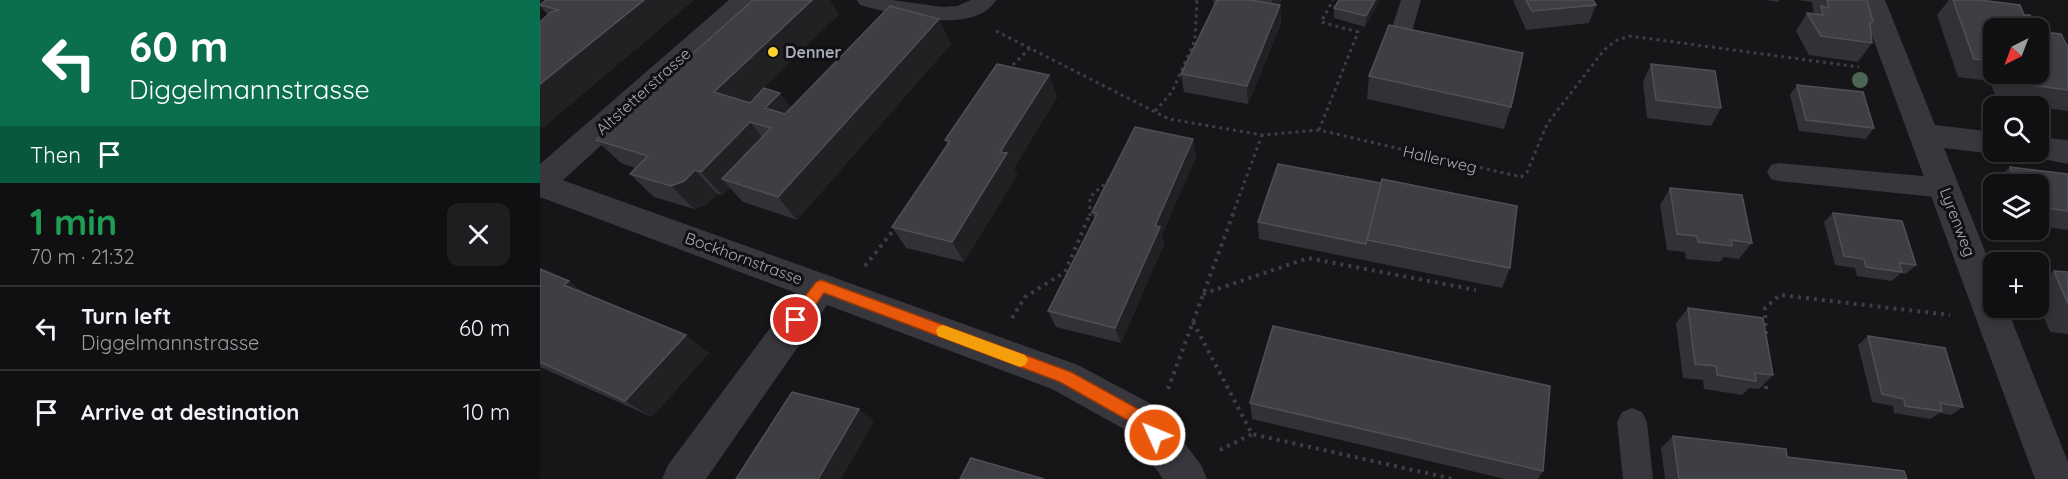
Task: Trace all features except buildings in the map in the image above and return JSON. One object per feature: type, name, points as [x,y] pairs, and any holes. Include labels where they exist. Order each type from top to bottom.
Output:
[{"type":"street","name":"Altstetterstrasse","points":[[540,183],[745,0]]},
{"type":"street","name":"Lyrenweg","points":[[1872,0],[2055,479]]},
{"type":"street","points":[[1925,135],[1983,142]]},
{"type":"street","points":[[2049,149],[2068,152]]},
{"type":"street","name":"Bockhornstrasse","points":[[540,183],[1065,377],[1144,420],[1187,479]]},
{"type":"street","points":[[682,479],[831,290]]},
{"type":"lane","points":[[867,0],[912,12],[954,14],[986,0]]},
{"type":"lane","points":[[1397,46],[1411,0]]},
{"type":"lane","points":[[1779,172],[1945,188]]},
{"type":"lane","points":[[1632,422],[1638,479]]},
{"type":"path","points":[[1155,111],[1172,92],[1195,40],[1197,0]]},
{"type":"path","points":[[1319,130],[1358,32],[1321,22],[1333,0]]},
{"type":"path","name":"Hallerweg","points":[[954,14],[1031,47],[1169,119],[1262,135],[1319,130],[1521,177],[1527,172],[1547,124],[1597,60],[1615,41],[1630,36],[1866,68]]},
{"type":"path","points":[[1002,76],[1031,47]]},
{"type":"path","points":[[1165,398],[1262,135]]},
{"type":"path","points":[[993,350],[1025,297],[1065,272],[1090,216],[1090,197],[1112,176]]},
{"type":"path","points":[[831,290],[901,220]]},
{"type":"path","points":[[1203,294],[1308,258],[1476,290]]},
{"type":"path","points":[[1766,340],[1765,308],[1780,295],[1954,315]]},
{"type":"path","points":[[1193,322],[1252,434]]},
{"type":"path","points":[[1766,372],[1766,394]]},
{"type":"path","points":[[1220,450],[1252,434],[1453,479]]},
{"type":"slow traffic","points":[[943,331],[1020,360]]},
{"type":"place","name":"Denner","points":[[773,52]]},
{"type":"route","points":[[796,320],[821,286],[1065,377],[1144,420],[1155,435]]}]
